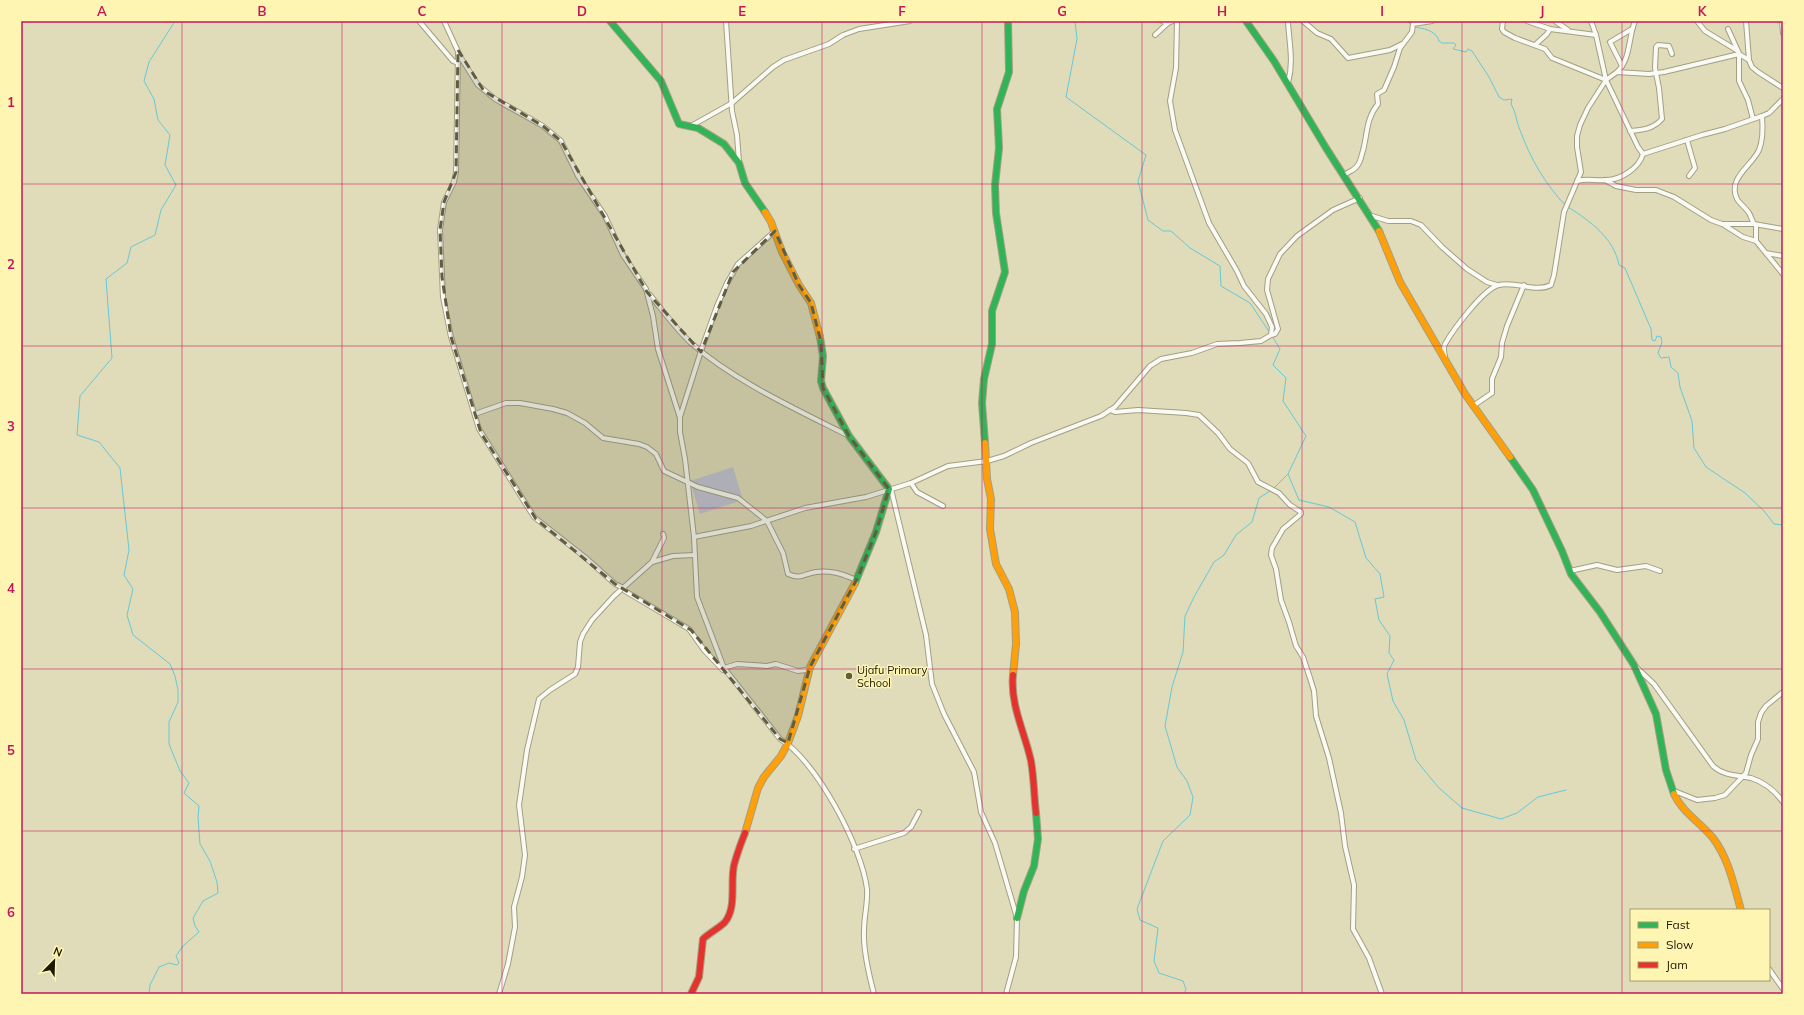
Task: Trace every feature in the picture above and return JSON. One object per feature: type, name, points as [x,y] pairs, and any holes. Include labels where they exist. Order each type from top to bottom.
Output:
[{"type":"street","points":[[419,21],[453,61],[458,63]]},
{"type":"street","points":[[444,21],[470,73],[484,91],[543,126],[561,141],[578,176],[600,208],[623,254],[639,276],[647,292],[684,336],[701,351],[759,389],[849,436]]},
{"type":"street","points":[[610,21],[662,81],[676,120],[681,125],[690,126],[704,131],[720,140],[739,163]]},
{"type":"street","points":[[726,21],[732,103],[738,135],[739,163],[745,183],[771,222],[782,252],[799,285],[811,303],[821,342],[822,385],[849,436],[890,489],[926,634],[932,684],[944,714],[974,772],[981,812],[995,843],[1017,918]]},
{"type":"street","points":[[690,126],[732,103],[772,67],[784,60],[829,44],[840,36],[859,29],[910,21]]},
{"type":"street","points":[[1006,994],[1016,956],[1017,918],[1024,891],[1034,866],[1038,839],[1031,762],[1020,729],[1012,688],[1016,644],[1016,612],[1009,589],[999,571],[993,548],[990,522],[991,499],[987,479],[982,403],[983,383],[992,344],[992,310],[1005,272],[997,216],[995,185],[998,148],[998,109],[1009,72],[1008,21]]},
{"type":"street","points":[[1162,21],[1168,23]]},
{"type":"street","points":[[1155,35],[1168,23],[1173,21]]},
{"type":"street","points":[[1177,21],[1176,68],[1170,101],[1176,130],[1208,223],[1237,270],[1244,286],[1266,314],[1272,327],[1271,335]]},
{"type":"street","points":[[1246,21],[1288,83],[1326,148],[1371,216],[1379,230],[1390,260],[1403,288],[1473,406],[1533,490],[1576,583],[1600,612],[1634,665],[1656,714],[1665,764],[1672,790],[1685,809],[1701,825],[1719,847],[1729,869],[1741,909]]},
{"type":"street","points":[[1288,21],[1292,52],[1291,71],[1288,83]]},
{"type":"street","points":[[1302,21],[1317,33],[1331,40],[1348,58],[1390,50],[1403,44]]},
{"type":"street","points":[[1344,175],[1358,166],[1365,144],[1369,118],[1373,109],[1378,104],[1377,94],[1384,90],[1403,44],[1412,32],[1415,22],[1432,21]]},
{"type":"street","points":[[1502,21],[1502,29],[1504,32],[1515,38],[1545,49],[1552,58],[1606,80]]},
{"type":"street","points":[[1527,21],[1550,28],[1596,35]]},
{"type":"street","points":[[1555,21],[1570,32]]},
{"type":"street","points":[[1592,21],[1606,80],[1630,131],[1643,154]]},
{"type":"street","points":[[1371,216],[1388,221],[1411,221],[1421,225],[1448,253],[1468,270],[1487,282],[1500,285],[1547,287],[1553,281],[1564,212],[1581,166],[1577,147],[1577,136],[1580,126],[1588,108],[1606,80],[1617,72],[1622,66],[1628,50],[1635,21]]},
{"type":"street","points":[[1698,21],[1703,21]]},
{"type":"street","points":[[1698,21],[1705,31],[1749,60]]},
{"type":"street","points":[[1746,21],[1749,60],[1752,67],[1783,88]]},
{"type":"street","points":[[1782,21],[1783,33]]},
{"type":"street","points":[[1535,45],[1547,34],[1550,28]]},
{"type":"street","points":[[1622,66],[1610,42],[1632,29]]},
{"type":"street","points":[[1728,29],[1738,53],[1739,82],[1746,95],[1753,119]]},
{"type":"street","points":[[1630,131],[1656,126],[1662,119],[1656,73],[1656,47],[1669,46],[1672,54]]},
{"type":"street","points":[[458,50],[455,177],[444,202],[440,233],[444,303],[451,336],[470,402],[481,433],[514,483],[524,503],[534,517],[586,558],[615,584],[624,588],[625,592],[691,630],[704,650],[730,676]]},
{"type":"street","points":[[1617,72],[1656,73],[1738,53]]},
{"type":"street","points":[[1643,154],[1762,116],[1769,113],[1783,99]]},
{"type":"street","points":[[1756,241],[1755,225],[1748,212],[1737,199],[1735,187],[1739,176],[1756,156],[1760,148],[1763,129],[1762,116]]},
{"type":"street","points":[[1687,140],[1695,168],[1689,176]]},
{"type":"street","points":[[1577,180],[1605,180],[1619,177],[1639,164],[1643,154]]},
{"type":"street","points":[[1605,180],[1616,186],[1636,190],[1656,190],[1674,197],[1711,220],[1722,224],[1743,237],[1756,241],[1783,274]]},
{"type":"street","points":[[694,537],[735,530],[805,508],[860,498],[911,483],[948,466],[987,461],[1004,456],[1031,443],[1093,420],[1110,410],[1150,366],[1161,359],[1192,353],[1217,344],[1240,344],[1261,341],[1275,334],[1278,329],[1268,296],[1267,284],[1280,254],[1297,236],[1333,210],[1360,198]]},
{"type":"street","points":[[1722,224],[1755,225],[1783,229]]},
{"type":"street","points":[[775,231],[745,258],[733,272],[717,306],[680,418],[680,432],[688,481],[694,537],[698,597],[724,668],[780,739],[788,743],[825,789],[837,808],[864,875],[867,890],[864,938],[874,994]]},
{"type":"street","points":[[1766,253],[1783,256]]},
{"type":"street","points":[[1445,358],[1445,345],[1467,314],[1489,288],[1500,285]]},
{"type":"street","points":[[1473,406],[1492,393],[1492,379],[1501,357],[1502,343],[1507,326],[1524,285]]},
{"type":"street","points":[[647,292],[658,349],[680,418]]},
{"type":"street","points":[[475,414],[506,403],[520,403],[561,411],[585,423],[603,438],[639,444],[647,447],[656,454],[663,470],[698,487],[738,498],[767,521],[783,553],[788,574],[798,578],[816,572],[835,572],[856,580]]},
{"type":"street","points":[[1110,410],[1115,412],[1138,410],[1199,415],[1218,433],[1230,449],[1248,463],[1258,482],[1279,493],[1290,505],[1301,512],[1283,529],[1272,548],[1271,555],[1276,569],[1281,600],[1292,629],[1296,646],[1303,657],[1314,691],[1316,716],[1329,758],[1341,813],[1345,846],[1354,886],[1353,929],[1369,958],[1382,994]]},
{"type":"street","points":[[911,483],[918,492],[943,506]]},
{"type":"street","points":[[691,994],[699,977],[703,939],[710,931],[724,924],[729,916],[732,901],[734,866],[758,788],[764,777],[784,753],[798,716],[810,668],[843,602],[856,580],[876,532],[890,489]]},
{"type":"street","points":[[499,994],[508,964],[515,929],[514,907],[524,865],[525,850],[519,805],[526,750],[538,704],[545,694],[575,674],[578,667],[580,642],[583,634],[606,605],[652,562],[664,538],[663,534]]},
{"type":"street","points":[[652,562],[673,556],[695,555]]},
{"type":"street","points":[[1570,571],[1597,564],[1617,570],[1646,566],[1660,571]]},
{"type":"street","points":[[724,668],[737,664],[767,666],[776,664],[798,671],[804,671],[810,668]]},
{"type":"street","points":[[1634,665],[1654,684],[1712,766],[1726,774],[1752,779],[1773,790],[1783,802]]},
{"type":"street","points":[[1672,790],[1697,800],[1725,795],[1743,778],[1747,769],[1758,739],[1758,722],[1760,713],[1783,692]]},
{"type":"street","points":[[1747,769],[1752,779]]},
{"type":"street","points":[[854,849],[904,834],[911,827],[919,812]]},
{"type":"street","points":[[1770,971],[1783,989]]},
{"type":"highlighted area","points":[[458,50],[484,91],[543,126],[561,141],[647,292],[701,352],[733,272],[775,231],[799,285],[811,303],[821,342],[823,388],[849,436],[889,489],[876,532],[858,577],[810,667],[788,743],[780,739],[691,630],[615,584],[536,519],[481,433],[451,337],[442,277],[440,230],[444,202],[456,172]]},
{"type":"shaded area","points":[[733,467],[743,500],[700,514],[690,481]]},
{"type":"waterway","points":[[149,994],[150,985],[159,967],[169,963],[177,965],[179,963],[176,956],[183,946],[199,932],[195,926],[193,918],[203,901],[218,893],[217,882],[210,861],[200,844],[198,817],[199,806],[184,793],[189,783],[180,771],[169,744],[169,722],[178,702],[178,690],[175,676],[170,664],[133,635],[127,615],[133,589],[124,575],[129,550],[120,468],[99,442],[77,435],[80,396],[112,358],[106,279],[127,263],[131,247],[155,235],[161,210],[176,185],[165,165],[170,135],[158,120],[154,99],[144,81],[149,62],[175,21]]},
{"type":"waterway","points":[[1075,21],[1077,39],[1066,97],[1146,155],[1138,181],[1148,220],[1163,231],[1171,231],[1190,248],[1220,266],[1221,286],[1250,303],[1270,333]]},
{"type":"waterway","points":[[1407,21],[1411,25]]},
{"type":"waterway","points":[[1413,27],[1432,32],[1442,43],[1454,43],[1456,45],[1453,49],[1466,52],[1468,49],[1472,51],[1489,77],[1499,97],[1504,100],[1512,99],[1511,104],[1533,161],[1551,189],[1566,206]]},
{"type":"waterway","points":[[1568,207],[1585,218],[1600,231],[1612,247],[1619,265],[1625,268],[1651,329],[1652,340],[1655,341],[1657,336],[1661,337],[1662,342],[1658,353],[1661,358],[1669,357],[1671,367],[1678,373],[1680,387],[1692,421],[1694,448],[1706,467],[1745,493],[1764,511],[1774,524],[1783,525]]},
{"type":"waterway","points":[[1272,336],[1280,349],[1273,365],[1286,378],[1283,401],[1306,436],[1288,474],[1299,500],[1329,507],[1355,522],[1366,558],[1380,574],[1384,597],[1375,599],[1379,620],[1390,636],[1389,653],[1394,660],[1387,674],[1393,701],[1404,720],[1416,760],[1438,787],[1462,808],[1501,819],[1517,813],[1538,797],[1566,790]]},
{"type":"waterway","points":[[1273,489],[1288,474]]},
{"type":"waterway","points":[[1184,994],[1186,989],[1183,981],[1159,973],[1154,961],[1158,928],[1140,920],[1137,909],[1163,841],[1190,815],[1193,797],[1187,781],[1177,767],[1165,726],[1172,687],[1183,652],[1185,616],[1214,562],[1224,555],[1236,535],[1252,522],[1259,498],[1270,491]]},
{"type":"traffic: fast","points":[[610,21],[661,81],[679,124],[698,128],[724,144],[739,163],[745,183],[765,212]]},
{"type":"traffic: fast","points":[[985,443],[982,403],[984,379],[992,344],[992,311],[1005,272],[996,213],[995,185],[999,148],[997,109],[1009,72],[1008,21]]},
{"type":"traffic: fast","points":[[1246,21],[1274,61],[1326,148],[1379,231]]},
{"type":"traffic: fast","points":[[820,337],[823,356],[821,381],[823,388],[849,436],[889,489],[876,532],[855,583]]},
{"type":"traffic: fast","points":[[1510,457],[1533,490],[1562,551],[1571,574],[1600,612],[1634,665],[1656,714],[1666,770],[1674,794]]},
{"type":"traffic: fast","points":[[1017,918],[1024,891],[1034,866],[1038,839],[1036,813]]},
{"type":"traffic: slow","points":[[765,212],[771,222],[782,252],[799,285],[811,303],[820,337]]},
{"type":"traffic: slow","points":[[1379,231],[1400,282],[1465,394],[1510,457]]},
{"type":"traffic: slow","points":[[985,443],[987,479],[991,499],[990,529],[996,564],[1009,589],[1015,612],[1016,644],[1013,675]]},
{"type":"traffic: slow","points":[[745,833],[758,788],[764,777],[781,756],[788,743],[798,716],[810,667],[855,583]]},
{"type":"traffic: slow","points":[[1674,794],[1687,812],[1719,846],[1727,864],[1741,909]]},
{"type":"traffic: jam","points":[[1013,675],[1016,708],[1031,761],[1036,813]]},
{"type":"traffic: jam","points":[[691,994],[699,977],[703,939],[723,924],[729,916],[732,902],[734,865],[745,833]]},
{"type":"place","name":"Ujafu Primary School","points":[[849,676]]}]
